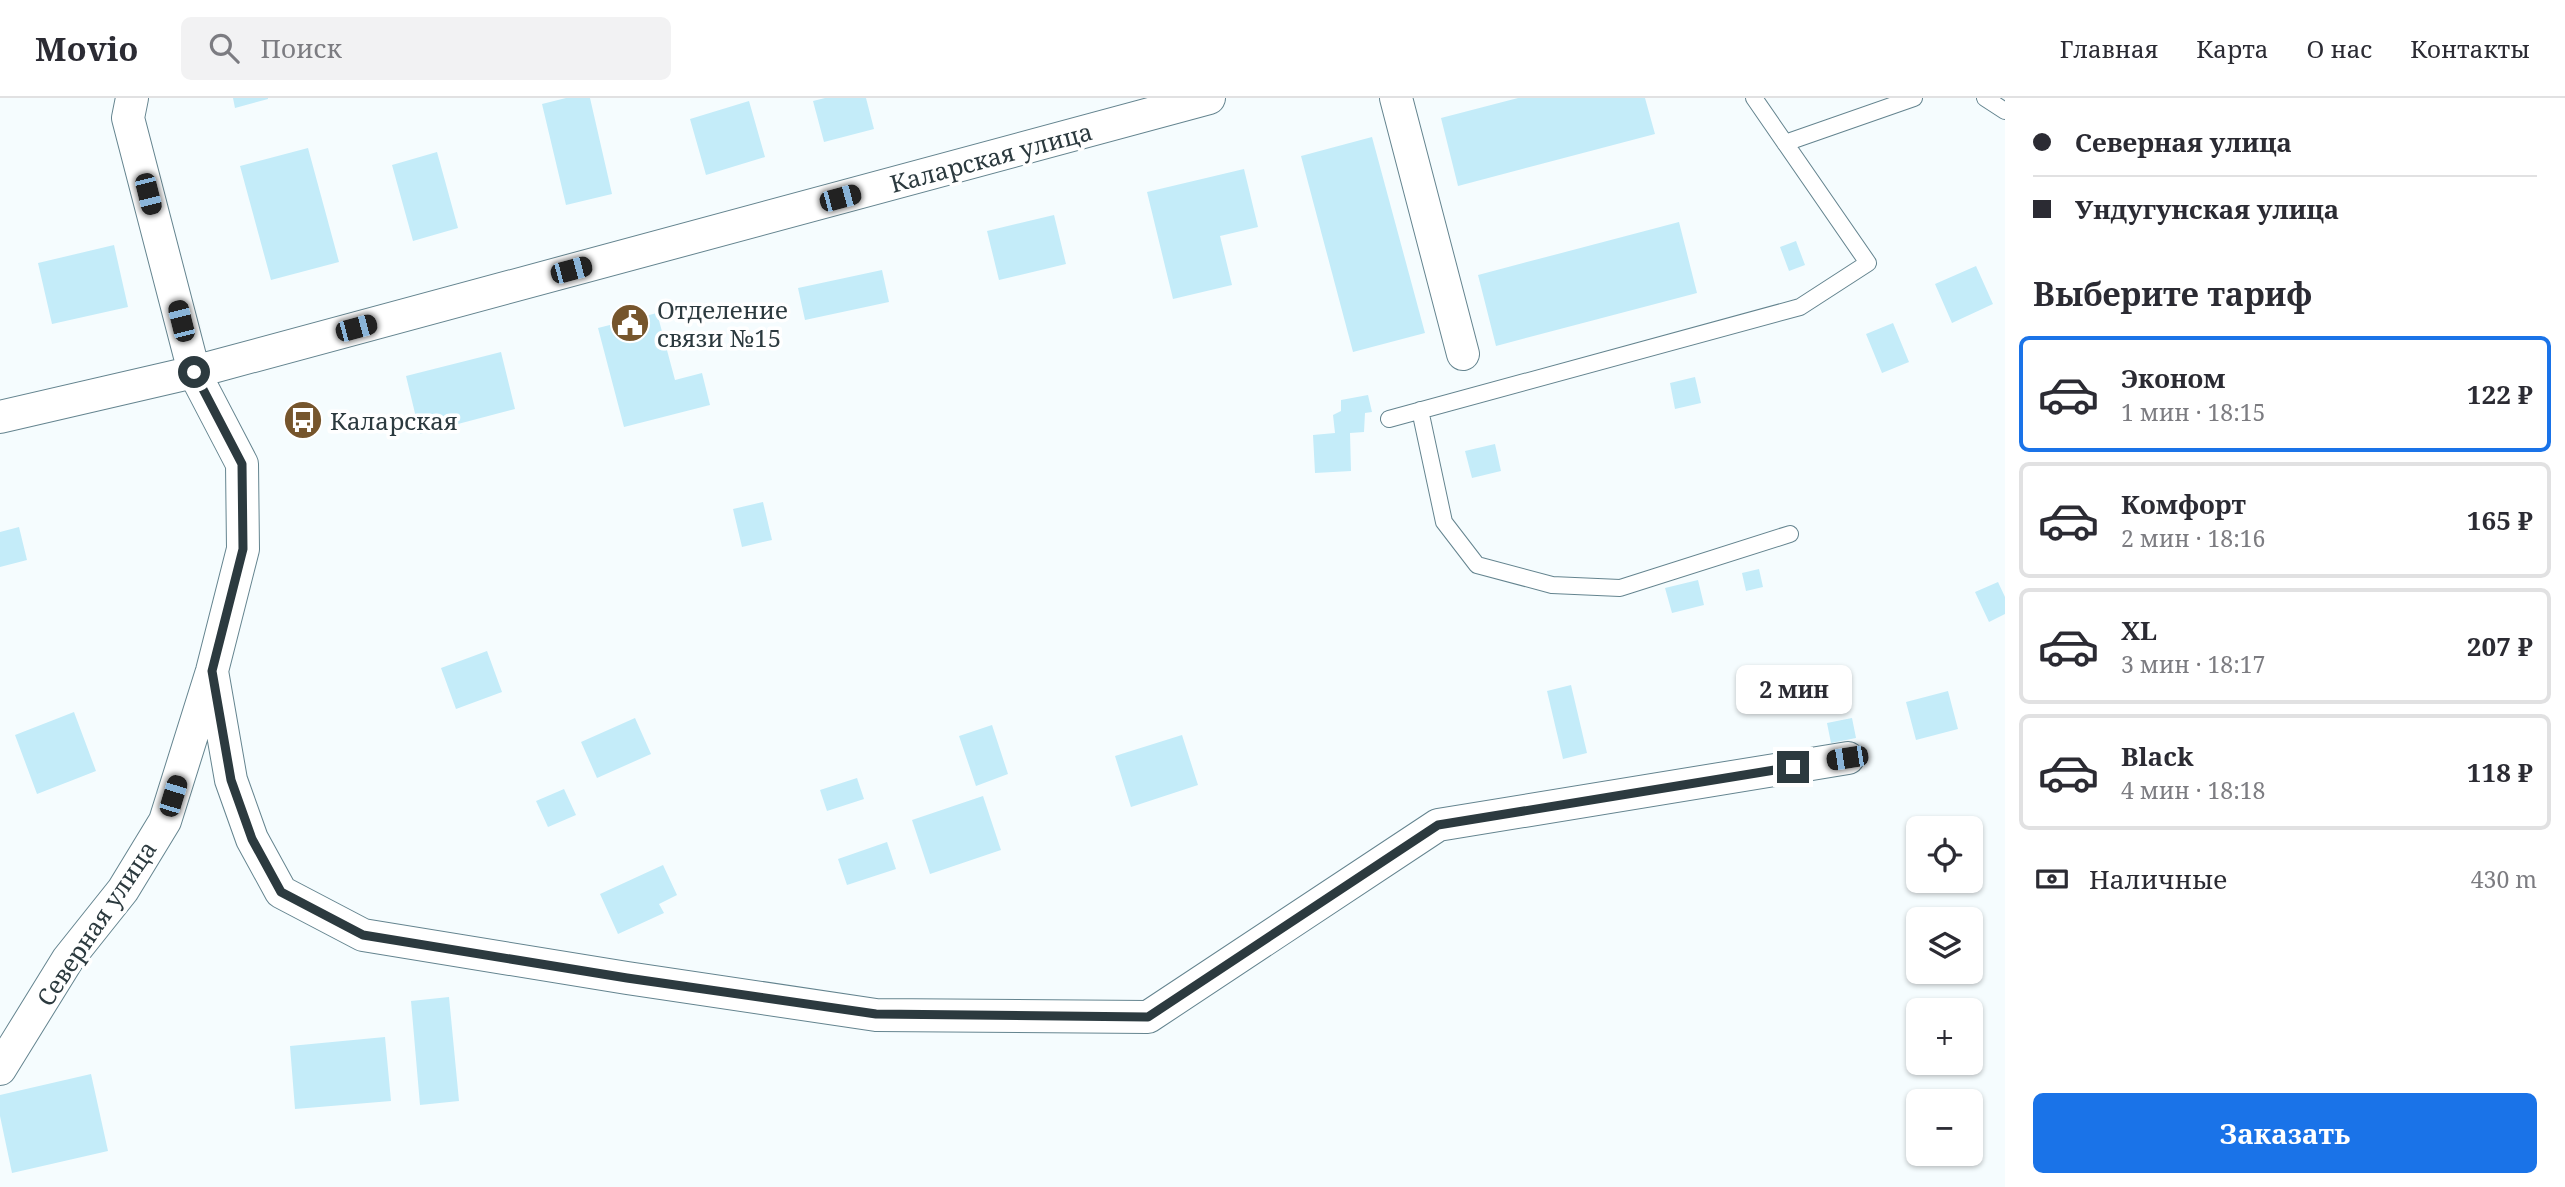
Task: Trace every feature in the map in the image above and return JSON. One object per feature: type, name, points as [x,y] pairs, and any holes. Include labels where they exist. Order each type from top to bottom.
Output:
[{"type":"street","name":"Северная улица","points":[[0,1069],[68,959],[123,890],[165,821],[212,671],[243,549],[242,464],[194,372],[128,118],[132,98]]},
{"type":"street","name":"Каларская улица","points":[[0,417],[194,372],[1209,98]]},
{"type":"street","points":[[1396,98],[1463,354]]},
{"type":"street","points":[[212,671],[231,780],[252,839],[281,892],[363,935],[627,978],[876,1014],[1148,1017],[1438,825],[1847,758]]},
{"type":"lane","points":[[1389,419],[1800,307],[1868,262],[1754,98]]},
{"type":"lane","points":[[1786,143],[1914,98]]},
{"type":"lane","points":[[1985,98],[2005,111]]},
{"type":"lane","points":[[1420,410],[1444,522],[1477,565],[1552,586],[1620,588],[1790,534]]},
{"type":"building","points":[[233,98],[268,98],[268,99],[235,108]]},
{"type":"building","points":[[566,98],[590,98],[612,194],[566,205],[542,104]]},
{"type":"building","points":[[825,98],[866,98],[874,129],[824,142],[813,101]]},
{"type":"building","points":[[1518,98],[1645,98],[1655,134],[1458,186],[1441,118]]},
{"type":"building","points":[[749,101],[765,157],[706,175],[690,119]]},
{"type":"building","points":[[1372,137],[1425,333],[1353,352],[1301,156]]},
{"type":"building","points":[[308,148],[339,262],[271,280],[240,166]]},
{"type":"building","points":[[437,152],[458,228],[413,241],[392,165]]},
{"type":"building","points":[[1244,169],[1258,227],[1220,236],[1232,285],[1173,299],[1147,192]]},
{"type":"building","points":[[1054,215],[1066,264],[999,280],[987,231]]},
{"type":"building","points":[[1679,222],[1697,293],[1496,346],[1478,275]]},
{"type":"building","points":[[1796,241],[1805,265],[1789,271],[1780,247]]},
{"type":"building","points":[[114,245],[128,307],[52,324],[38,263]]},
{"type":"building","points":[[1976,266],[1993,304],[1952,323],[1935,284]]},
{"type":"building","points":[[882,270],[889,302],[805,320],[798,288]]},
{"type":"building","points":[[657,313],[675,380],[702,373],[710,405],[624,427],[598,328]]},
{"type":"building","points":[[1893,323],[1909,362],[1882,373],[1866,334]]},
{"type":"building","points":[[501,352],[515,409],[420,434],[406,376]]},
{"type":"building","points":[[1695,377],[1701,403],[1675,409],[1670,383]]},
{"type":"building","points":[[1368,395],[1372,412],[1365,413],[1364,432],[1350,433],[1351,471],[1315,473],[1313,435],[1335,433],[1333,415],[1341,411],[1341,400]]},
{"type":"building","points":[[1495,444],[1501,471],[1472,478],[1465,451]]},
{"type":"building","points":[[763,502],[772,540],[742,547],[733,509]]},
{"type":"building","points":[[19,527],[27,560],[0,567],[0,532]]},
{"type":"building","points":[[1759,569],[1763,587],[1746,591],[1742,573]]},
{"type":"building","points":[[1698,580],[1704,605],[1672,613],[1665,588]]},
{"type":"building","points":[[1998,582],[2005,597],[2005,614],[1989,622],[1975,592]]},
{"type":"building","points":[[487,651],[502,692],[456,709],[441,668]]},
{"type":"building","points":[[1571,685],[1587,753],[1563,759],[1547,691]]},
{"type":"building","points":[[1948,691],[1958,729],[1916,740],[1906,702]]},
{"type":"building","points":[[74,712],[96,771],[37,794],[15,735]]},
{"type":"building","points":[[635,718],[651,754],[597,778],[581,742]]},
{"type":"building","points":[[1852,718],[1856,738],[1831,743],[1827,723]]},
{"type":"building","points":[[992,725],[1008,774],[976,786],[959,736]]},
{"type":"building","points":[[1182,735],[1198,785],[1131,807],[1115,756]]},
{"type":"building","points":[[857,778],[864,799],[827,811],[820,790]]},
{"type":"building","points":[[564,789],[576,815],[548,827],[536,801]]},
{"type":"building","points":[[983,796],[1001,850],[930,874],[912,820]]},
{"type":"building","points":[[887,842],[896,869],[847,885],[838,859]]},
{"type":"building","points":[[663,865],[677,895],[659,904],[664,913],[618,934],[600,894]]},
{"type":"building","points":[[449,997],[459,1101],[420,1105],[411,1001]]},
{"type":"building","points":[[385,1037],[391,1101],[295,1109],[290,1046]]},
{"type":"building","points":[[91,1074],[108,1151],[12,1173],[0,1116],[0,1095]]},
{"type":"place","name":"Отделение связи №15","points":[[630,323]]},
{"type":"place","name":"Каларская","points":[[303,420]]},
{"type":"route","points":[[194,372],[242,464],[243,549],[212,671],[231,780],[252,839],[281,892],[363,935],[627,978],[876,1014],[1148,1017],[1438,825],[1793,767]]}]
